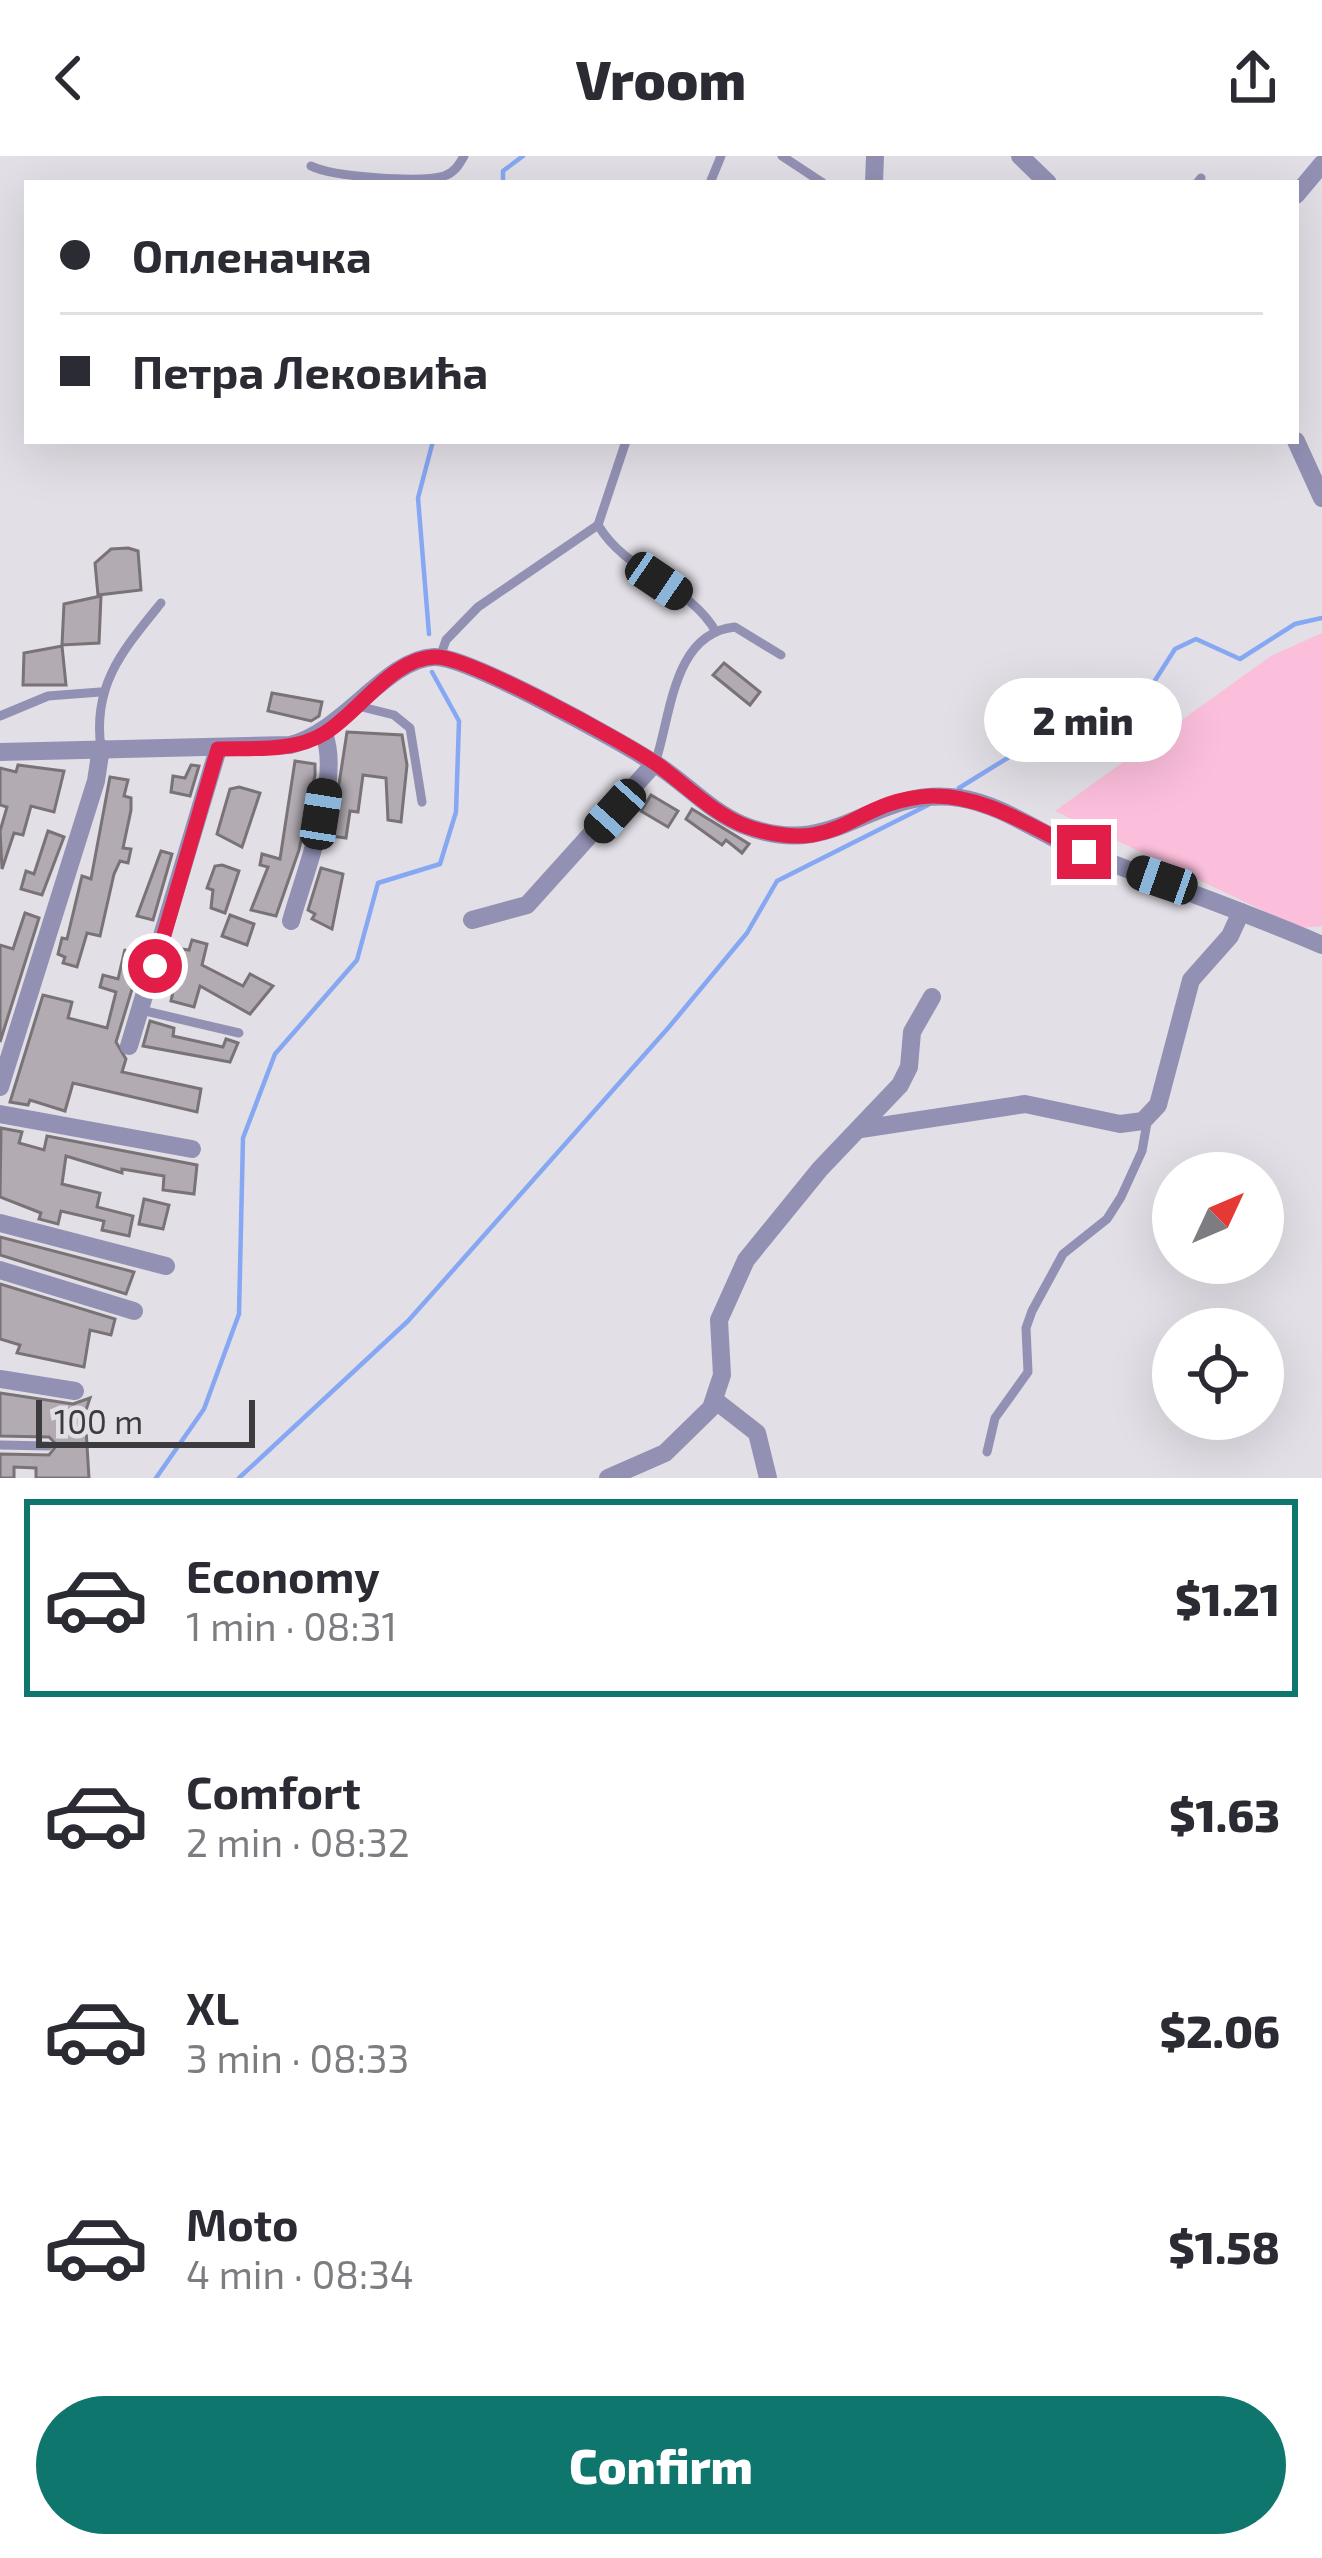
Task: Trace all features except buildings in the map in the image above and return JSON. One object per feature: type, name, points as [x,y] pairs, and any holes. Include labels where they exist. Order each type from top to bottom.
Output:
[{"type":"street","points":[[1299,191],[1322,164]]},
{"type":"street","points":[[1297,444],[1322,498]]},
{"type":"street","points":[[0,752],[290,746],[324,734],[410,664],[440,657],[480,671],[655,763],[729,818],[766,832],[820,837],[873,809],[941,796],[980,804],[1084,852],[1316,937]]},
{"type":"street","points":[[291,921],[321,814],[330,752],[324,734]]},
{"type":"street","points":[[0,1087],[96,781],[100,748]]},
{"type":"street","points":[[129,1046],[218,749]]},
{"type":"street","points":[[472,920],[527,905],[655,763]]},
{"type":"street","points":[[861,1130],[1025,1104],[1127,1125],[1148,1117],[1160,1098],[1191,980],[1230,936],[1241,912]]},
{"type":"street","points":[[608,1478],[665,1453],[716,1401],[722,1375],[719,1319],[735,1280],[758,1241],[905,1077],[912,1032],[932,997]]},
{"type":"street","points":[[0,1114],[192,1149]]},
{"type":"street","points":[[0,1223],[166,1266]]},
{"type":"street","points":[[0,1270],[134,1311]]},
{"type":"street","points":[[0,1379],[75,1391]]},
{"type":"street","points":[[716,1401],[757,1433],[767,1478]]},
{"type":"lane","points":[[311,166],[348,178],[440,177],[455,169],[464,156]]},
{"type":"lane","points":[[782,156],[818,180]]},
{"type":"lane","points":[[440,657],[446,640],[478,607],[598,525],[625,444]]},
{"type":"lane","points":[[598,525],[610,547],[690,602],[716,632]]},
{"type":"lane","points":[[100,748],[96,715],[100,692],[118,656],[161,603]]},
{"type":"lane","points":[[716,632],[746,631],[782,656]]},
{"type":"lane","points":[[655,763],[674,686],[716,632]]},
{"type":"lane","points":[[0,716],[48,696],[100,692]]},
{"type":"lane","points":[[358,706],[394,715],[410,728],[422,802]]},
{"type":"lane","points":[[141,1010],[238,1033]]},
{"type":"lane","points":[[987,1452],[995,1418],[1026,1378],[1026,1328],[1032,1311],[1063,1254],[1114,1211],[1142,1151],[1148,1117]]},
{"type":"lane","points":[[0,1445],[48,1446]]},
{"type":"shaded area","points":[[1322,633],[1322,926],[1299,928],[1055,811],[1271,656]]},
{"type":"waterway","points":[[503,180],[503,171],[523,156]]},
{"type":"waterway","points":[[429,634],[418,498],[432,444]]},
{"type":"waterway","points":[[959,788],[1069,720],[1154,682],[1175,649],[1196,639],[1240,659],[1295,624],[1322,618]]},
{"type":"waterway","points":[[156,1478],[204,1409],[239,1314],[243,1138],[275,1054],[357,960],[378,883],[440,864],[456,812],[459,721],[432,672]]},
{"type":"waterway","points":[[239,1478],[408,1321],[669,1027],[747,933],[777,881],[928,805]]},
{"type":"route","points":[[155,966],[218,749],[290,746],[324,734],[410,664],[431,657],[456,660],[480,671],[655,763],[729,818],[766,832],[820,837],[873,809],[941,796],[980,804],[1084,852]]}]
